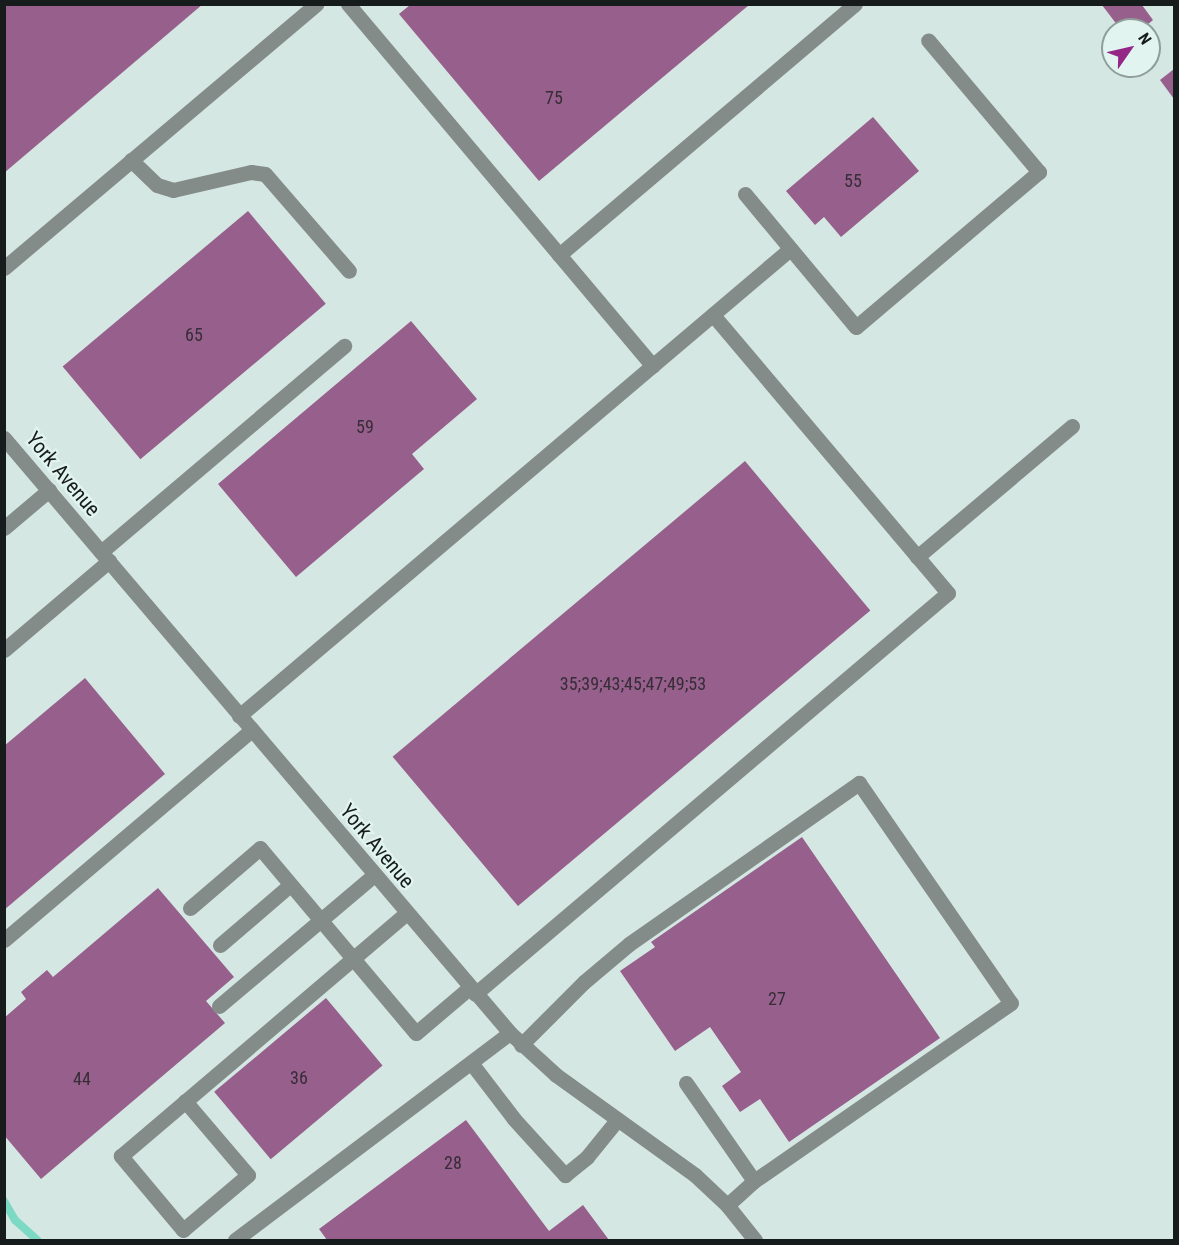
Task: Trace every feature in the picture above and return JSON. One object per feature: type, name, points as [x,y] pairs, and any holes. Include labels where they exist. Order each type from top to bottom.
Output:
[{"type":"street","points":[[4,268],[316,4]]},
{"type":"street","points":[[348,4],[653,366]]},
{"type":"street","points":[[559,255],[855,4]]},
{"type":"street","points":[[745,194],[856,327],[1040,172],[928,40]]},
{"type":"street","points":[[131,160],[157,185],[173,190],[251,172],[265,174],[349,271]]},
{"type":"street","points":[[239,716],[790,249]]},
{"type":"street","points":[[189,908],[260,849],[416,1033],[472,991],[948,593],[713,315]]},
{"type":"street","points":[[4,650],[105,556],[344,346]]},
{"type":"street","points":[[917,557],[1072,426]]},
{"type":"street","name":"York Avenue","points":[[4,438],[472,991],[521,1045],[556,1075],[687,1169],[727,1205],[755,1240]]},
{"type":"street","points":[[4,528],[49,490]]},
{"type":"street","points":[[4,940],[252,730]]},
{"type":"street","points":[[521,1045],[584,982],[629,944],[860,783],[1011,1003],[754,1181],[727,1205]]},
{"type":"street","points":[[219,1006],[374,875]]},
{"type":"street","points":[[220,945],[290,885]]},
{"type":"street","points":[[185,1101],[248,1175],[183,1230],[121,1156],[185,1101],[407,913]]},
{"type":"street","points":[[236,1240],[472,1064],[510,1033]]},
{"type":"street","points":[[472,1064],[514,1119],[565,1175],[587,1158],[618,1120]]},
{"type":"street","points":[[686,1083],[754,1181]]},
{"type":"building","points":[[4,4],[203,4],[4,173]]},
{"type":"building","points":[[410,5],[749,5],[539,181],[399,14]]},
{"type":"building","points":[[1102,5],[1142,5],[1152,18],[1112,18]]},
{"type":"building","points":[[1174,69],[1174,99],[1160,80]]},
{"type":"building","points":[[873,117],[919,171],[841,237],[824,217],[815,225],[786,191]]},
{"type":"building","points":[[248,211],[326,304],[140,459],[63,367]]},
{"type":"building","points":[[411,321],[477,399],[412,454],[424,469],[296,577],[218,484]]},
{"type":"building","points":[[745,461],[870,610],[518,906],[393,757]]},
{"type":"building","points":[[85,678],[165,774],[4,910],[4,746]]},
{"type":"building","points":[[802,837],[940,1038],[789,1142],[760,1099],[740,1112],[722,1086],[741,1072],[710,1027],[675,1051],[620,971],[655,947],[651,942]]},
{"type":"building","points":[[158,888],[234,977],[206,1001],[225,1023],[41,1179],[4,1135],[4,1018],[26,999],[21,992],[47,970],[53,977]]},
{"type":"building","points":[[326,998],[383,1065],[271,1159],[214,1092]]},
{"type":"building","points":[[466,1120],[549,1231],[583,1205],[609,1240],[327,1240],[319,1229]]},
{"type":"waterway","points":[[4,1201],[15,1220],[37,1240]]}]
